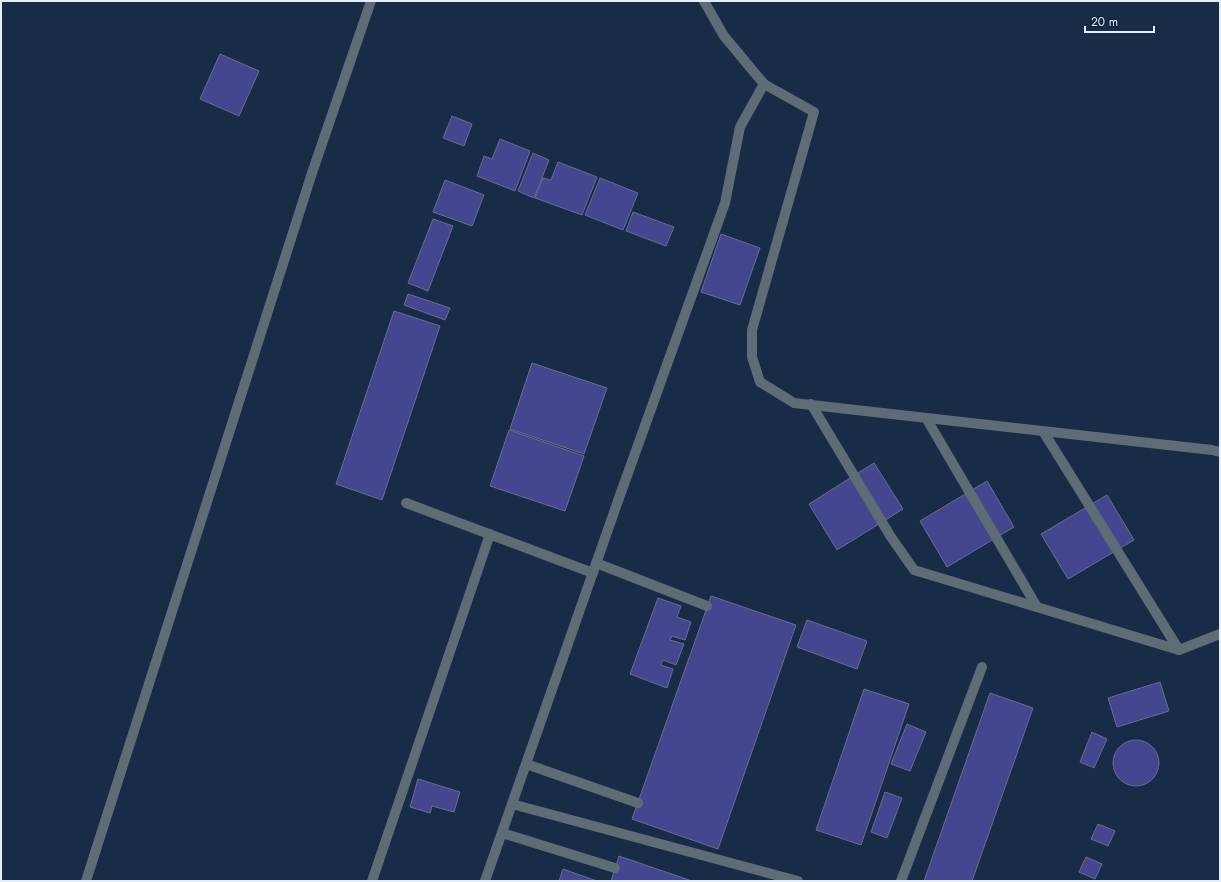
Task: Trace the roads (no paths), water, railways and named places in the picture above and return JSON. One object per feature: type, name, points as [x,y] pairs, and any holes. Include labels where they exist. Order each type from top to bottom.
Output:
[{"type":"lane","points":[[86,881],[312,173],[371,1]]},
{"type":"lane","points":[[704,1],[724,36],[764,84],[814,112],[752,330],[752,357],[760,382],[794,403],[1220,452]]},
{"type":"lane","points":[[485,881],[594,568],[725,203],[740,127],[764,84]]},
{"type":"lane","points":[[811,404],[891,537],[914,570],[1179,650],[1220,634]]},
{"type":"lane","points":[[926,418],[1037,607]]},
{"type":"lane","points":[[1043,431],[1179,650]]},
{"type":"lane","points":[[406,503],[490,534],[707,606]]},
{"type":"lane","points":[[372,881],[490,534]]},
{"type":"lane","points":[[901,881],[982,667]]},
{"type":"lane","points":[[526,764],[638,803]]},
{"type":"lane","points":[[512,804],[798,881]]},
{"type":"lane","points":[[502,833],[615,868]]}]
